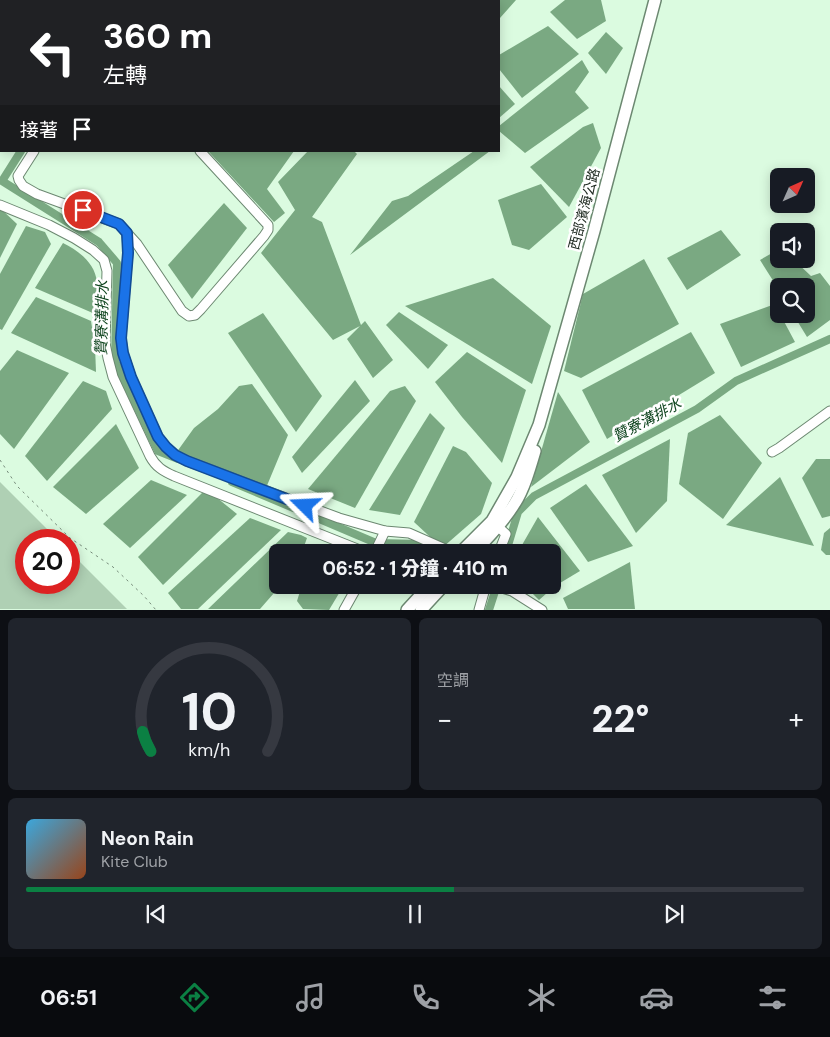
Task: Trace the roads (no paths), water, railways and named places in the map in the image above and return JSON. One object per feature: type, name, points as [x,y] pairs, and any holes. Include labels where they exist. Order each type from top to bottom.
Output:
[{"type":"main road","name":"西部濱海公路","points":[[480,544],[495,524],[498,509],[517,477],[539,425],[594,230],[655,0]]},
{"type":"main road","name":"西部濱海公路","points":[[471,544],[495,524]]},
{"type":"main road","points":[[407,610],[422,594]]},
{"type":"main road","points":[[421,610],[436,594]]},
{"type":"street","points":[[33,152],[18,176],[23,186],[37,194],[119,224],[137,244],[182,311],[190,316],[195,315],[208,302],[268,230],[268,225],[201,152]]},
{"type":"street","points":[[0,205],[49,225],[74,238],[93,250],[104,260],[107,271],[105,343],[108,358],[113,377],[155,465],[174,476],[345,544]]},
{"type":"street","points":[[127,233],[128,253],[121,338],[123,353],[131,377],[158,437],[166,447],[175,455],[187,461],[383,535],[409,533],[434,544]]},
{"type":"street","points":[[772,452],[830,410]]},
{"type":"street","points":[[495,524],[506,534],[502,544]]},
{"type":"street","points":[[379,544],[383,535]]},
{"type":"street","points":[[344,610],[353,594]]},
{"type":"street","points":[[478,610],[483,594]]},
{"type":"street","points":[[515,594],[542,610]]},
{"type":"waterway","name":"贊寮溝排水","points":[[20,152],[2,181],[99,242],[117,263],[115,361],[158,451],[178,459]]},
{"type":"waterway","name":"贊寮溝排水","points":[[508,544],[518,512],[534,496],[697,409],[736,381],[830,339]]},
{"type":"waterway","name":"贊寮溝排水","points":[[232,482],[376,543],[423,544]]},
{"type":"waterway","points":[[489,610],[494,594]]}]
